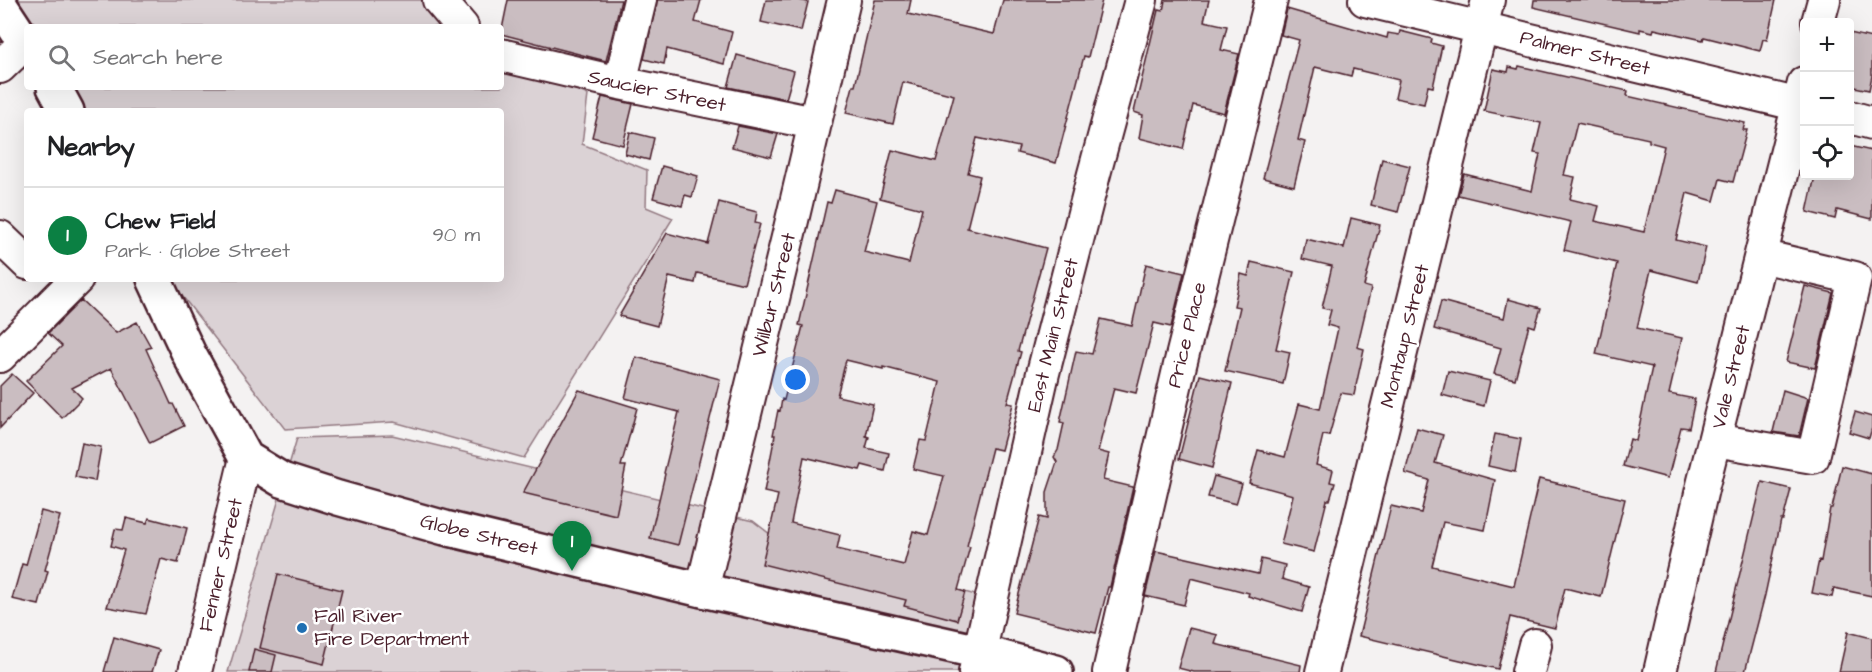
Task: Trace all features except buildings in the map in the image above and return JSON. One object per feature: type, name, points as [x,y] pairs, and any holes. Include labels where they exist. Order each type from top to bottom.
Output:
[{"type":"main road","points":[[0,5],[24,42]]},
{"type":"main road","points":[[56,90],[65,108]]},
{"type":"main road","name":"Globe Street","points":[[155,282],[189,354],[246,458],[282,480],[445,528],[702,590],[977,662],[1056,672]]},
{"type":"street","points":[[439,0],[459,24]]},
{"type":"street","points":[[620,83],[640,0]]},
{"type":"street","name":"Wilbur Street","points":[[702,590],[844,0]]},
{"type":"street","name":"East Main Street","points":[[977,662],[1043,373],[1141,0]]},
{"type":"street","name":"Price Place","points":[[1108,672],[1188,332],[1272,0]]},
{"type":"street","name":"Palmer Street","points":[[1365,0],[1485,14],[1800,97]]},
{"type":"street","points":[[1819,18],[1824,0]]},
{"type":"street","name":"Montaup Street","points":[[1328,671],[1485,14]]},
{"type":"street","points":[[0,67],[24,47]]},
{"type":"street","name":"Saucier Street","points":[[504,56],[620,83],[814,123]]},
{"type":"street","name":"Vale Street","points":[[1660,672],[1715,440],[1800,109]]},
{"type":"street","points":[[1854,118],[1872,123]]},
{"type":"street","points":[[0,237],[24,260]]},
{"type":"street","points":[[1715,440],[1813,458],[1856,278],[1761,256]]},
{"type":"street","points":[[0,356],[60,285]]},
{"type":"street","name":"Fenner Street","points":[[195,672],[246,458]]},
{"type":"shaded area","points":[[0,0],[438,0],[458,24],[24,24],[24,68],[0,32]]},
{"type":"shaded area","points":[[504,57],[588,95],[582,144],[647,170],[646,207],[673,218],[524,458],[394,422],[285,429],[171,282],[504,282],[504,108],[52,108],[39,90],[504,90]]},
{"type":"shaded area","points":[[392,435],[753,521],[779,541],[994,600],[976,672],[228,672],[297,438]]},
{"type":"place","name":"Chew Field","points":[[572,571]]},
{"type":"place","name":"Fall River Fire Department","points":[[302,628]]}]
